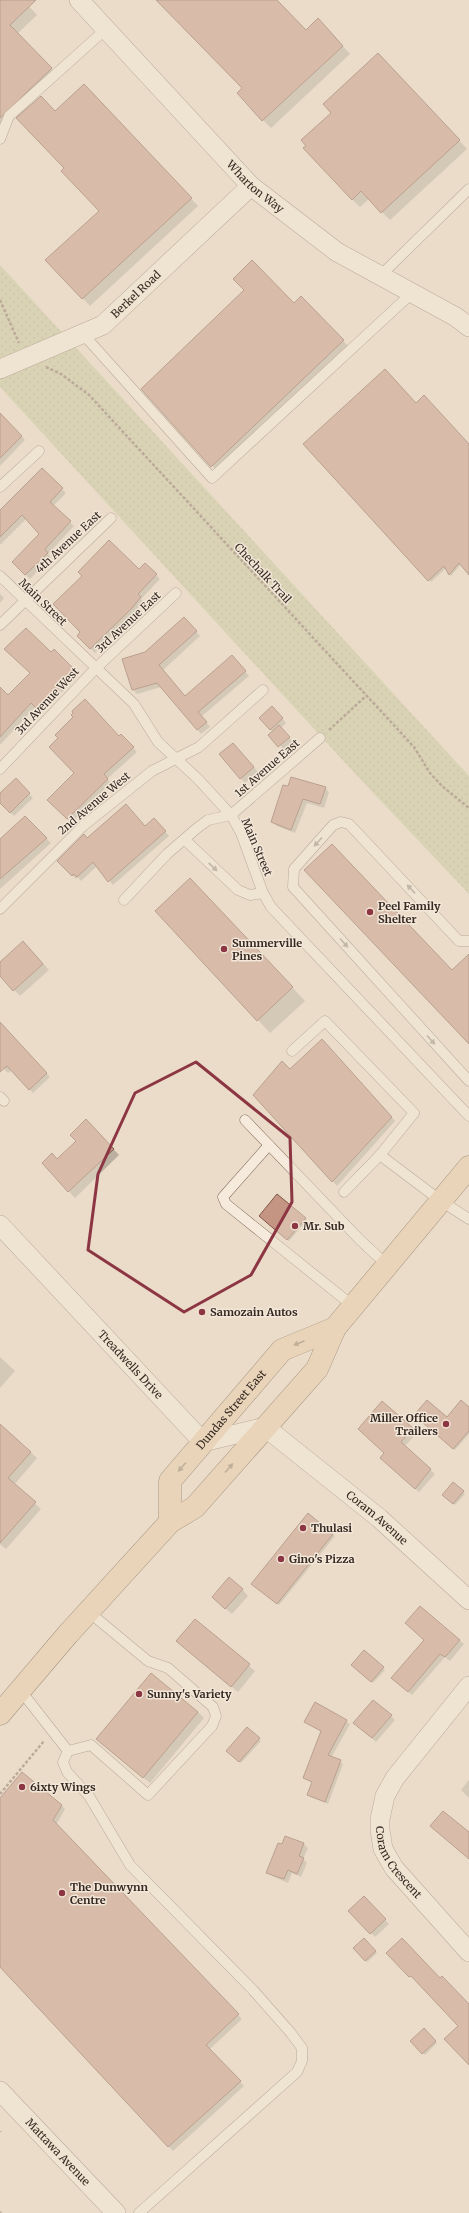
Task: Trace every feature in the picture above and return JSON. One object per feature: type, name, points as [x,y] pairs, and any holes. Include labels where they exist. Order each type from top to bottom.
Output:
[{"type":"main road","name":"Dundas Street East","points":[[0,1714],[68,1634],[90,1613],[170,1522],[195,1507],[273,1434],[317,1369],[335,1328],[469,1167]]},
{"type":"main road","name":"Dundas Street East","points":[[170,1522],[170,1481],[203,1442],[282,1350],[335,1328]]},
{"type":"street","name":"Wharton Way","points":[[79,0],[251,186],[331,248],[456,317],[469,327]]},
{"type":"street","name":"Berkel Road","points":[[0,369],[103,325],[251,186]]},
{"type":"street","name":"Treadwells Drive","points":[[0,1226],[203,1442]]},
{"type":"street","points":[[203,1442],[273,1434]]},
{"type":"street","name":"Coram Avenue","points":[[273,1434],[379,1518],[469,1600]]},
{"type":"street","name":"Coram Crescent","points":[[469,1686],[395,1778],[385,1796],[380,1818],[381,1841],[387,1859],[402,1879],[469,1952]]},
{"type":"street","name":"Mattawa Avenue","points":[[0,2091],[116,2213]]},
{"type":"lane","points":[[0,139],[9,116],[106,30]]},
{"type":"lane","points":[[380,276],[469,189]]},
{"type":"lane","points":[[83,334],[212,478],[412,293]]},
{"type":"lane","points":[[0,487],[39,451]]},
{"type":"lane","name":"4th Avenue East","points":[[0,625],[24,600],[111,518]]},
{"type":"lane","name":"Main Street","points":[[0,576],[134,704],[158,742],[198,779],[231,815],[241,833],[263,893],[271,907],[469,1116]]},
{"type":"lane","name":"3rd Avenue East","points":[[96,668],[176,593]]},
{"type":"lane","name":"3rd Avenue West","points":[[0,769],[96,668]]},
{"type":"lane","name":"2nd Avenue West","points":[[0,909],[83,826],[152,771],[200,747],[262,690]]},
{"type":"lane","name":"1st Avenue East","points":[[231,815],[320,738]]},
{"type":"lane","points":[[124,900],[167,854],[208,820],[231,815]]},
{"type":"lane","points":[[469,941],[458,941],[350,824],[341,822],[333,825],[294,869],[293,888],[469,1080]]},
{"type":"lane","points":[[185,840],[238,890],[250,895],[263,893]]},
{"type":"lane","points":[[292,1051],[325,1021],[414,1113],[380,1155],[344,1192]]},
{"type":"lane","points":[[245,1120],[387,1265]]},
{"type":"lane","points":[[268,1145],[223,1197],[226,1204],[353,1306]]},
{"type":"lane","points":[[380,1155],[441,1201],[469,1219]]},
{"type":"lane","points":[[68,1751],[91,1745],[148,1795],[212,1726],[216,1716],[213,1707],[168,1668],[148,1660],[90,1613]]},
{"type":"lane","points":[[21,1691],[68,1751]]},
{"type":"lane","points":[[68,1751],[63,1762],[67,1772],[89,1796],[130,1865],[253,1990],[302,2048],[302,2061],[297,2072],[139,2213]]},
{"type":"path","points":[[0,300],[18,342]]},
{"type":"path","name":"Chechalk Trail","points":[[40,364],[61,374],[89,395],[414,747],[430,772],[442,786],[469,808]]},
{"type":"path","points":[[320,738],[366,696]]},
{"type":"path","points":[[0,1794],[52,1731]]},
{"type":"highlighted area","points":[[196,1062],[290,1138],[292,1202],[251,1275],[184,1312],[88,1250],[98,1174],[135,1093]]},
{"type":"green space","points":[[0,265],[469,776],[469,894],[361,780],[0,387]]},
{"type":"building","points":[[0,0],[36,0],[10,25],[52,68],[0,118]]},
{"type":"building","points":[[156,0],[277,0],[306,30],[318,18],[343,46],[262,121],[237,93],[242,88]]},
{"type":"building","points":[[378,53],[460,140],[381,213],[361,191],[352,200],[303,148],[306,146],[301,140],[331,113],[323,104]]},
{"type":"building","points":[[84,84],[192,198],[82,299],[45,260],[99,211],[61,171],[64,168],[16,118],[41,96],[55,111]]},
{"type":"building","points":[[252,260],[294,303],[301,296],[344,340],[211,467],[141,389],[244,290],[233,279]]},
{"type":"building","points":[[385,369],[416,403],[424,395],[469,444],[469,575],[459,563],[449,575],[444,566],[428,581],[303,444]]},
{"type":"building","points":[[0,413],[22,436],[0,458]]},
{"type":"building","points":[[42,468],[63,488],[50,502],[71,521],[45,549],[48,553],[25,575],[12,562],[39,534],[22,515],[0,537],[0,510]]},
{"type":"building","points":[[109,540],[139,569],[145,563],[157,574],[138,594],[141,597],[132,608],[90,649],[77,636],[80,632],[53,604],[82,576],[78,572]]},
{"type":"building","points":[[184,617],[197,631],[159,665],[185,696],[232,655],[246,671],[198,712],[207,722],[197,730],[157,683],[132,690],[122,659],[145,652]]},
{"type":"building","points":[[26,628],[51,652],[54,649],[74,669],[68,675],[73,674],[37,709],[31,703],[0,737],[0,687],[8,695],[30,673],[4,649]]},
{"type":"building","points":[[85,699],[119,736],[121,734],[134,747],[104,774],[108,779],[67,819],[47,800],[74,773],[49,747],[58,738],[55,735],[73,717],[71,715],[73,713],[72,711]]},
{"type":"building","points":[[272,706],[283,718],[270,730],[259,718]]},
{"type":"building","points":[[279,725],[290,737],[278,747],[268,735]]},
{"type":"building","points":[[233,743],[254,767],[240,779],[219,754]]},
{"type":"building","points":[[291,777],[326,787],[320,804],[303,799],[291,830],[271,822],[283,785],[288,786]]},
{"type":"building","points":[[16,778],[30,793],[10,813],[0,803],[0,793]]},
{"type":"building","points":[[126,804],[145,826],[154,818],[166,831],[108,882],[93,862],[77,877],[73,874],[72,876],[57,861],[84,834],[87,838]]},
{"type":"building","points":[[25,816],[47,838],[0,879],[0,839]]},
{"type":"building","name":"Peel Family Shelter","points":[[332,844],[452,970],[469,954],[469,1044],[304,870]]},
{"type":"building","name":"Summerville Pines","points":[[190,878],[293,987],[257,1021],[155,911]]},
{"type":"building","points":[[23,941],[43,964],[13,991],[0,976],[0,962]]},
{"type":"building","points":[[0,1022],[47,1073],[29,1090],[7,1066],[0,1072]]},
{"type":"building","points":[[322,1039],[392,1117],[332,1182],[253,1095],[282,1061],[290,1069]]},
{"type":"building","points":[[86,1119],[114,1149],[68,1192],[42,1163],[52,1153],[57,1159],[76,1141],[70,1135]]},
{"type":"building","points":[[277,1194],[306,1218],[287,1240],[259,1216]]},
{"type":"building","name":"Miller Office Trailers","points":[[427,1400],[447,1417],[461,1400],[469,1407],[469,1431],[453,1449],[414,1415]]},
{"type":"building","points":[[382,1401],[413,1428],[401,1442],[431,1469],[415,1489],[380,1458],[384,1453],[358,1429]]},
{"type":"building","points":[[0,1424],[31,1452],[8,1478],[36,1502],[0,1543]]},
{"type":"building","points":[[453,1482],[464,1491],[453,1504],[442,1495]]},
{"type":"building","points":[[308,1513],[333,1534],[277,1604],[251,1584]]},
{"type":"building","points":[[229,1577],[243,1589],[225,1609],[212,1597]]},
{"type":"building","points":[[420,1606],[460,1640],[445,1657],[440,1654],[408,1692],[391,1678],[424,1640],[405,1623]]},
{"type":"building","points":[[195,1619],[250,1664],[231,1687],[176,1641]]},
{"type":"building","points":[[364,1650],[384,1667],[371,1682],[351,1665]]},
{"type":"building","points":[[151,1673],[198,1712],[143,1778],[96,1739]]},
{"type":"building","points":[[373,1700],[392,1715],[372,1738],[353,1723]]},
{"type":"building","points":[[315,1702],[347,1720],[328,1755],[341,1760],[325,1802],[307,1795],[312,1782],[303,1778],[321,1731],[304,1722]]},
{"type":"building","points":[[247,1727],[260,1738],[239,1762],[226,1751]]},
{"type":"building","name":"The Dunwynn Centre","points":[[22,1772],[62,1805],[53,1820],[239,2014],[206,2045],[241,2081],[168,2147],[0,1967],[0,1798]]},
{"type":"building","points":[[443,1811],[469,1832],[469,1859],[430,1826]]},
{"type":"building","points":[[285,1836],[304,1843],[299,1856],[304,1858],[297,1874],[288,1870],[284,1879],[266,1873],[278,1843],[282,1844]]},
{"type":"building","points":[[364,1896],[386,1919],[370,1934],[348,1911]]},
{"type":"building","points":[[364,1938],[376,1951],[365,1961],[353,1948]]},
{"type":"building","points":[[402,1938],[440,1978],[442,1976],[469,2004],[469,2065],[444,2039],[458,2026],[411,1976],[409,1977],[386,1953]]},
{"type":"building","points":[[424,2028],[436,2041],[422,2054],[410,2041]]},
{"type":"place","name":"Peel Family Shelter","points":[[370,912]]},
{"type":"place","name":"Summerville Pines","points":[[224,949]]},
{"type":"place","name":"Mr. Sub","points":[[295,1226]]},
{"type":"place","name":"Samozain Autos","points":[[202,1312]]},
{"type":"place","name":"Miller Office Trailers","points":[[446,1424]]},
{"type":"place","name":"Thulasi","points":[[303,1528]]},
{"type":"place","name":"Gino's Pizza","points":[[281,1559]]},
{"type":"place","name":"Sunny's Variety","points":[[139,1694]]},
{"type":"place","name":"6ixty Wings","points":[[22,1787]]},
{"type":"place","name":"The Dunwynn Centre","points":[[62,1893]]}]
